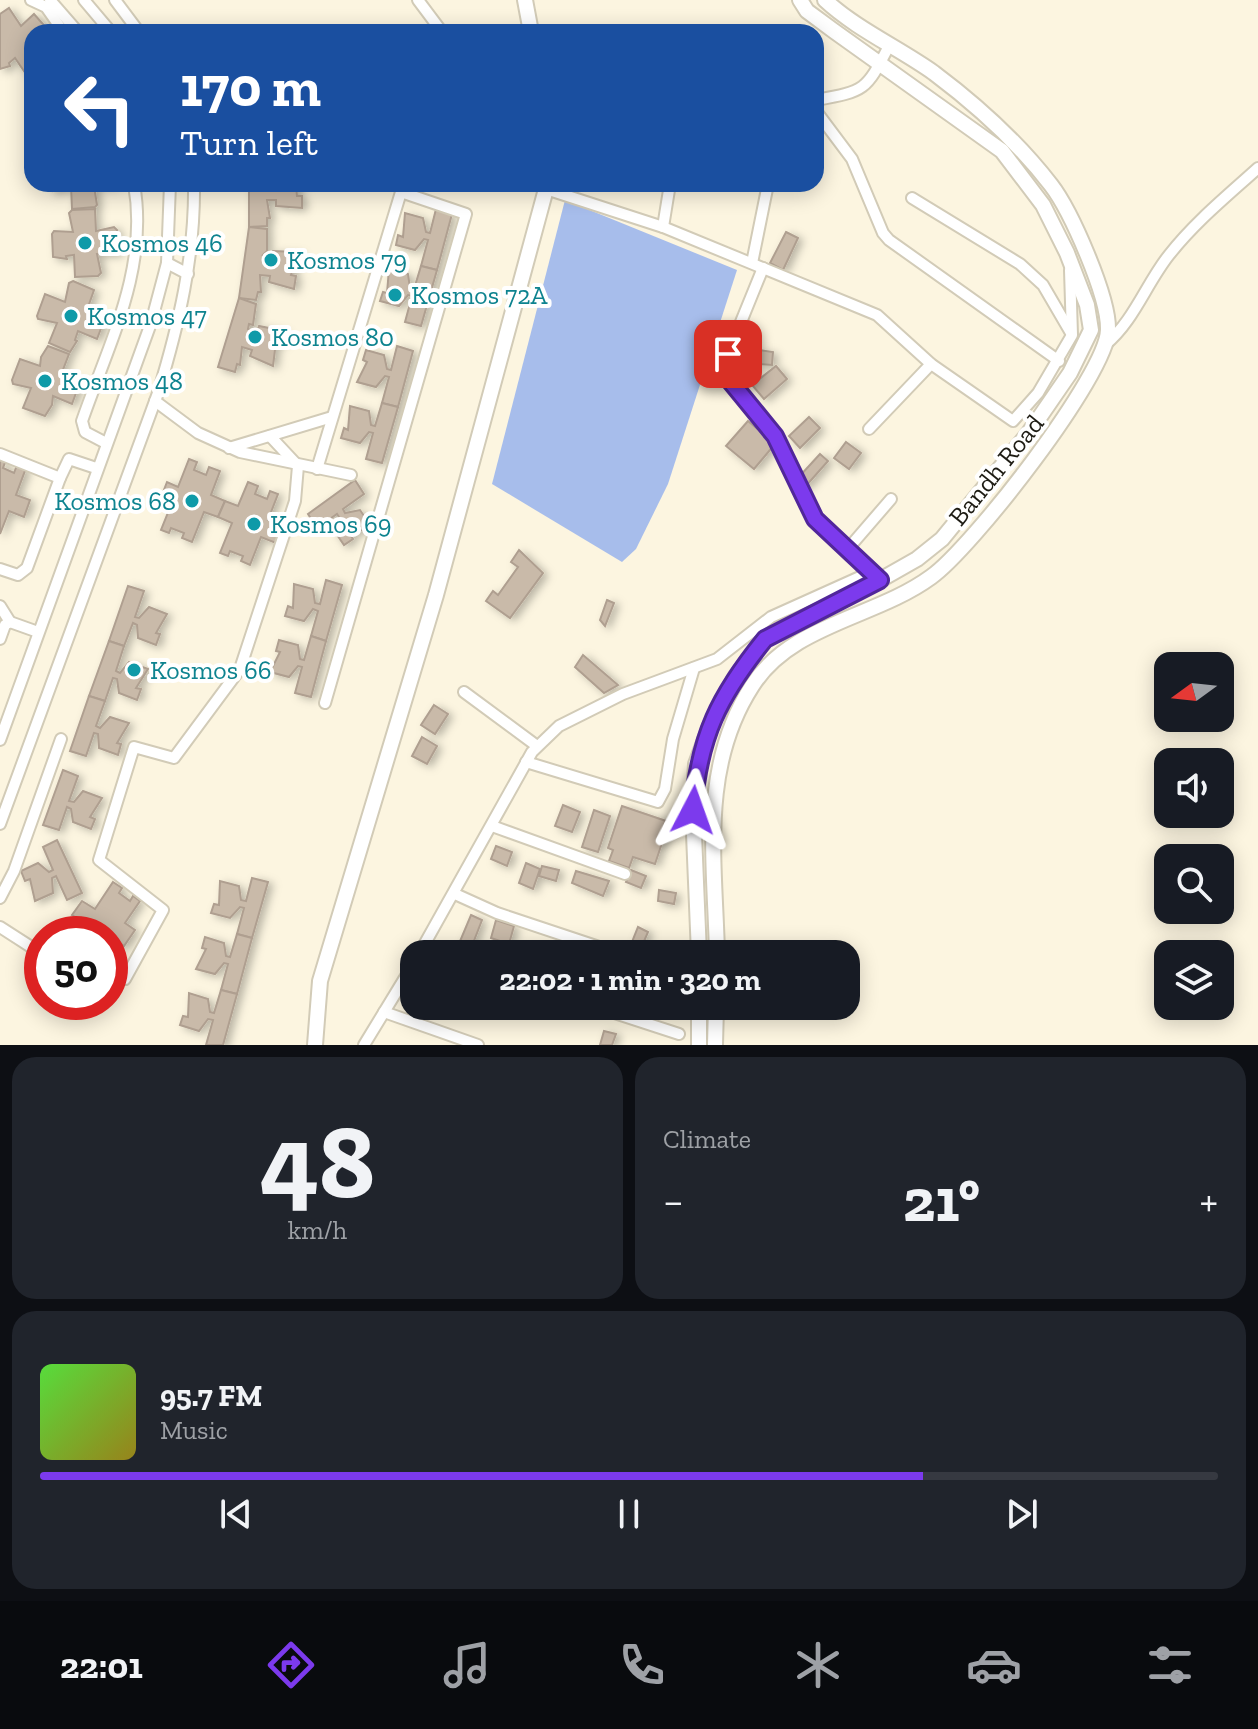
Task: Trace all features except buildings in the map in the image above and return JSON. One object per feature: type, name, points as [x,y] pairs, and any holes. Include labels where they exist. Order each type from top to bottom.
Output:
[{"type":"main road","points":[[525,0],[530,24]]},
{"type":"main road","name":"Bandh Road","points":[[698,940],[693,810],[696,764],[722,699],[765,639],[875,576],[917,559],[942,539],[1028,434],[1085,346],[1091,330],[1087,305],[1043,205],[1002,151],[807,11],[800,0]]},
{"type":"main road","points":[[825,0],[933,73],[1006,131],[1054,188],[1095,274],[1108,330],[1105,345]]},
{"type":"main road","points":[[315,1045],[320,981],[436,595],[545,192]]},
{"type":"main road","name":"Bandh Road","points":[[717,940],[714,786],[722,747],[751,686],[772,661],[795,644],[888,602],[933,576],[973,534],[1045,444],[1105,345]]},
{"type":"main road","points":[[917,559],[933,576]]},
{"type":"main road","points":[[699,1020],[699,1045]]},
{"type":"main road","points":[[715,1045],[716,1020]]},
{"type":"street","points":[[31,0],[46,7],[64,24]]},
{"type":"street","points":[[50,0],[66,24]]},
{"type":"street","points":[[84,0],[104,24]]},
{"type":"street","points":[[115,0],[133,24]]},
{"type":"street","points":[[418,0],[436,24]]},
{"type":"street","points":[[824,98],[860,90],[868,84],[890,44]]},
{"type":"street","points":[[824,122],[852,159],[883,233],[889,240],[1059,361]]},
{"type":"street","points":[[1105,345],[1125,326],[1176,247],[1258,168]]},
{"type":"street","points":[[106,443],[85,432],[81,425],[136,265],[140,222],[135,192]]},
{"type":"street","points":[[0,740],[96,468],[131,384],[167,263],[170,192]]},
{"type":"street","points":[[0,824],[155,401],[176,332],[188,274],[194,192]]},
{"type":"street","points":[[317,469],[401,192],[466,214],[325,703]]},
{"type":"street","points":[[555,192],[663,227],[877,315],[931,364],[1013,421],[1059,361],[1072,335],[1069,260]]},
{"type":"street","points":[[663,227],[669,192]]},
{"type":"street","points":[[427,940],[526,762],[537,746],[559,726],[594,708],[725,656],[782,611],[875,576],[815,519],[775,436],[726,376],[728,354],[758,266],[767,192]]},
{"type":"street","points":[[912,198],[1020,264],[1043,285],[1072,335]]},
{"type":"street","points":[[167,263],[188,274]]},
{"type":"street","points":[[869,429],[931,364]]},
{"type":"street","points":[[155,401],[198,433],[229,448],[258,458],[351,475]]},
{"type":"street","points":[[229,448],[332,417]]},
{"type":"street","points":[[128,974],[163,910],[99,860],[134,747],[174,758],[240,669],[295,501],[298,466],[270,436]]},
{"type":"street","points":[[0,454],[60,478]]},
{"type":"street","points":[[0,569],[18,575],[27,568],[69,459],[96,468]]},
{"type":"street","points":[[847,550],[891,499]]},
{"type":"street","points":[[0,606],[10,622],[38,632]]},
{"type":"street","points":[[0,639],[5,625],[10,622]]},
{"type":"street","points":[[526,762],[658,802],[665,789],[673,739],[694,668]]},
{"type":"street","points":[[464,692],[537,746]]},
{"type":"street","points":[[0,898],[14,871],[61,739]]},
{"type":"street","points":[[492,826],[625,874]]},
{"type":"street","points":[[455,894],[497,913],[578,940]]},
{"type":"street","points":[[0,927],[24,942]]},
{"type":"street","points":[[364,1045],[400,986]]},
{"type":"street","points":[[384,1012],[478,1045]]},
{"type":"street","points":[[636,1020],[679,1034]]},
{"type":"water","points":[[565,200],[737,270],[668,484],[636,549],[622,562],[492,484]]},
{"type":"place","name":"Kosmos 46","points":[[85,243]]},
{"type":"place","name":"Kosmos 79","points":[[271,260]]},
{"type":"place","name":"Kosmos 72A","points":[[395,295]]},
{"type":"place","name":"Kosmos 47","points":[[71,316]]},
{"type":"place","name":"Kosmos 80","points":[[255,337]]},
{"type":"place","name":"Kosmos 48","points":[[45,381]]},
{"type":"place","name":"Kosmos 68","points":[[192,501]]},
{"type":"place","name":"Kosmos 69","points":[[254,524]]},
{"type":"place","name":"Kosmos 66","points":[[134,670]]},
{"type":"route","points":[[693,810],[696,764],[710,726],[736,676],[765,639],[880,580],[826,532],[804,503],[775,436],[726,376],[728,354]]}]
